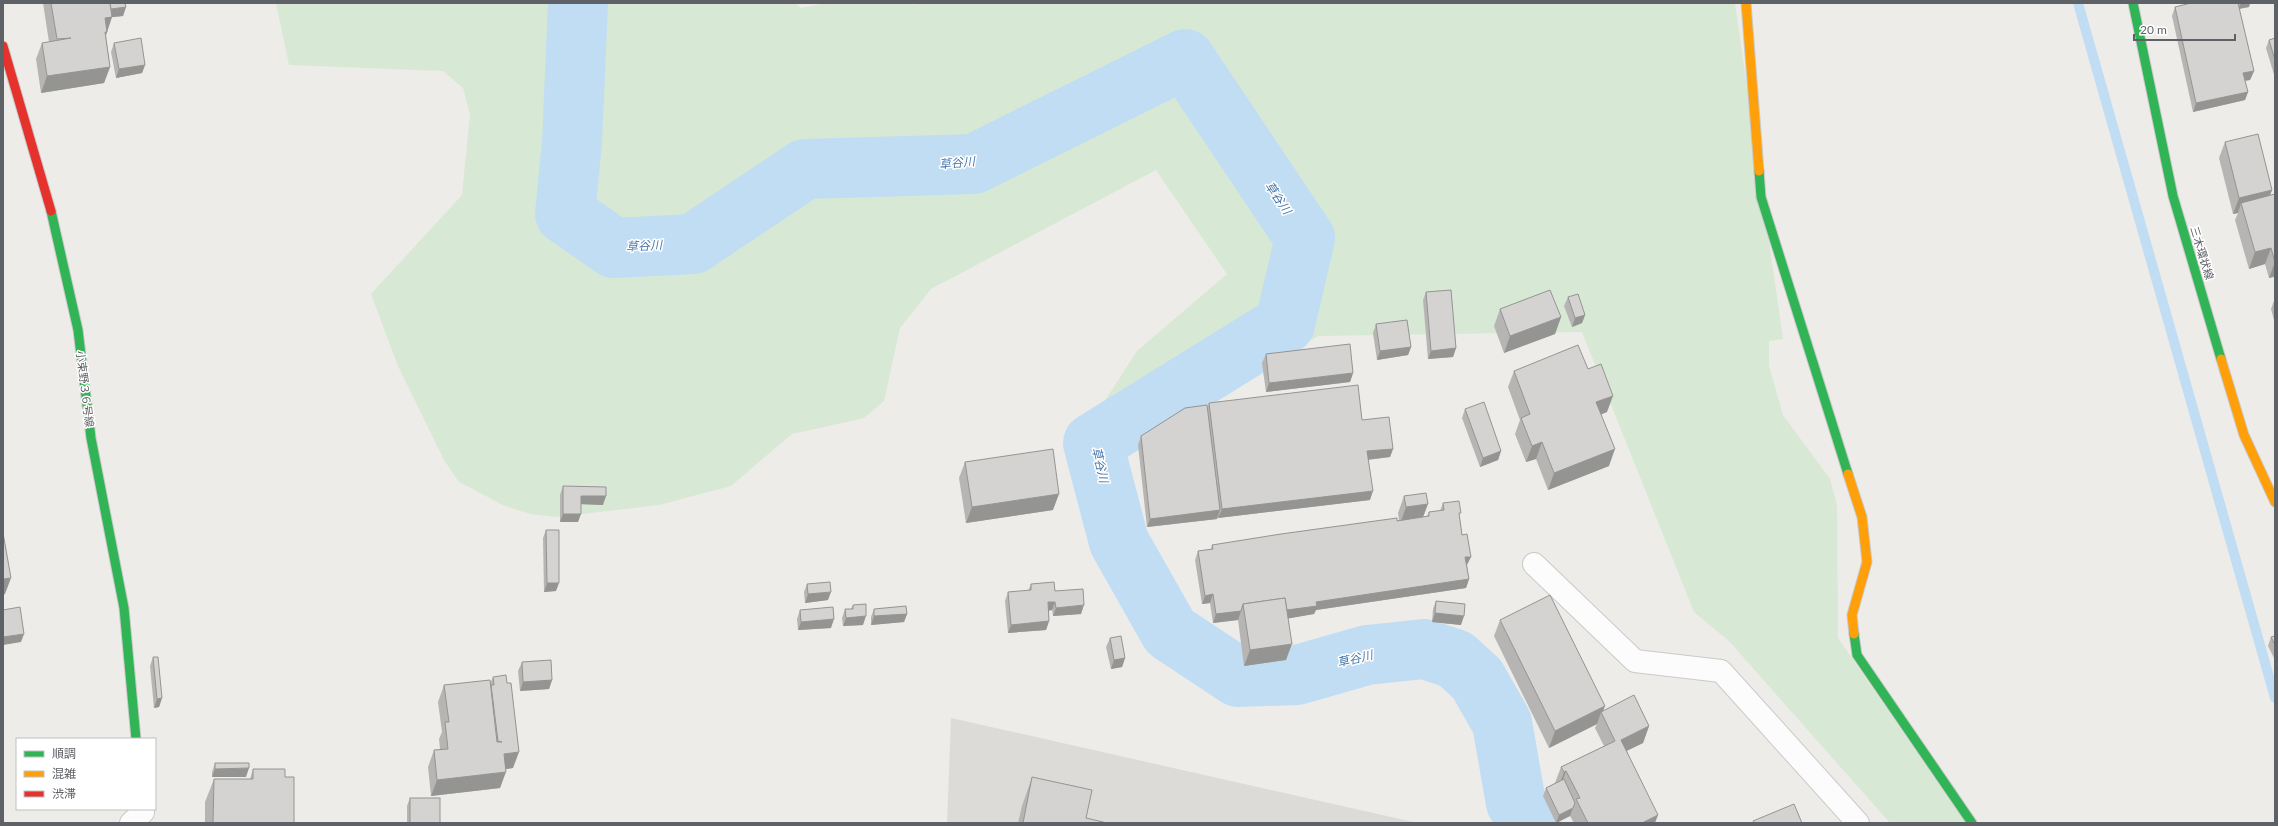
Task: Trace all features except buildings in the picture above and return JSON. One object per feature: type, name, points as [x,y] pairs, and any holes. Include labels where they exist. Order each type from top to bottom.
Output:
[{"type":"street","points":[[1746,3],[1760,197],[1862,517],[1867,562],[1852,615],[1857,655],[1972,823]]},
{"type":"street","name":"三木環状線","points":[[2133,3],[2173,196],[2244,435],[2275,502]]},
{"type":"street","name":"小束野３６号線","points":[[3,46],[52,214],[78,330],[91,438],[124,608],[136,738]]},
{"type":"street","points":[[1534,564],[1635,661],[1721,671],[1858,823]]},
{"type":"shaded area","points":[[951,718],[1418,823],[947,823]]},
{"type":"green space","points":[[276,3],[796,3],[801,8],[826,3],[911,3],[914,5],[919,3],[1735,3],[1783,339],[1769,341],[1769,366],[1783,415],[1830,479],[1837,505],[1838,638],[1965,823],[1890,823],[1729,641],[1694,612],[1582,332],[1318,336],[1083,480],[1075,447],[1137,351],[1227,274],[1156,170],[931,289],[900,328],[884,401],[864,418],[792,434],[731,486],[659,505],[557,517],[530,514],[505,506],[459,482],[444,460],[398,366],[371,294],[462,195],[470,114],[463,88],[443,71],[289,65]]},
{"type":"waterway","name":"草谷川","points":[[578,3],[572,142],[565,214],[614,248],[693,244],[805,169],[974,164],[1185,59],[1305,238],[1285,324],[1093,443],[1119,542],[1170,632],[1238,677],[1297,675],[1367,655],[1424,649],[1455,659],[1477,679],[1502,723],[1516,803],[1531,823]]},
{"type":"waterway","points":[[2078,3],[2275,698]]},
{"type":"traffic: fast","points":[[2133,3],[2173,196],[2221,359]]},
{"type":"traffic: fast","points":[[1759,171],[1761,197],[1848,474]]},
{"type":"traffic: fast","points":[[51,211],[78,330],[91,438],[124,608],[136,738]]},
{"type":"traffic: fast","points":[[1854,634],[1857,655],[1972,823]]},
{"type":"traffic: slow","points":[[1746,3],[1759,171]]},
{"type":"traffic: slow","points":[[2221,359],[2244,435],[2275,502]]},
{"type":"traffic: slow","points":[[1848,474],[1862,517],[1867,562],[1852,615],[1854,634]]},
{"type":"traffic: jam","points":[[3,46],[51,211]]}]
